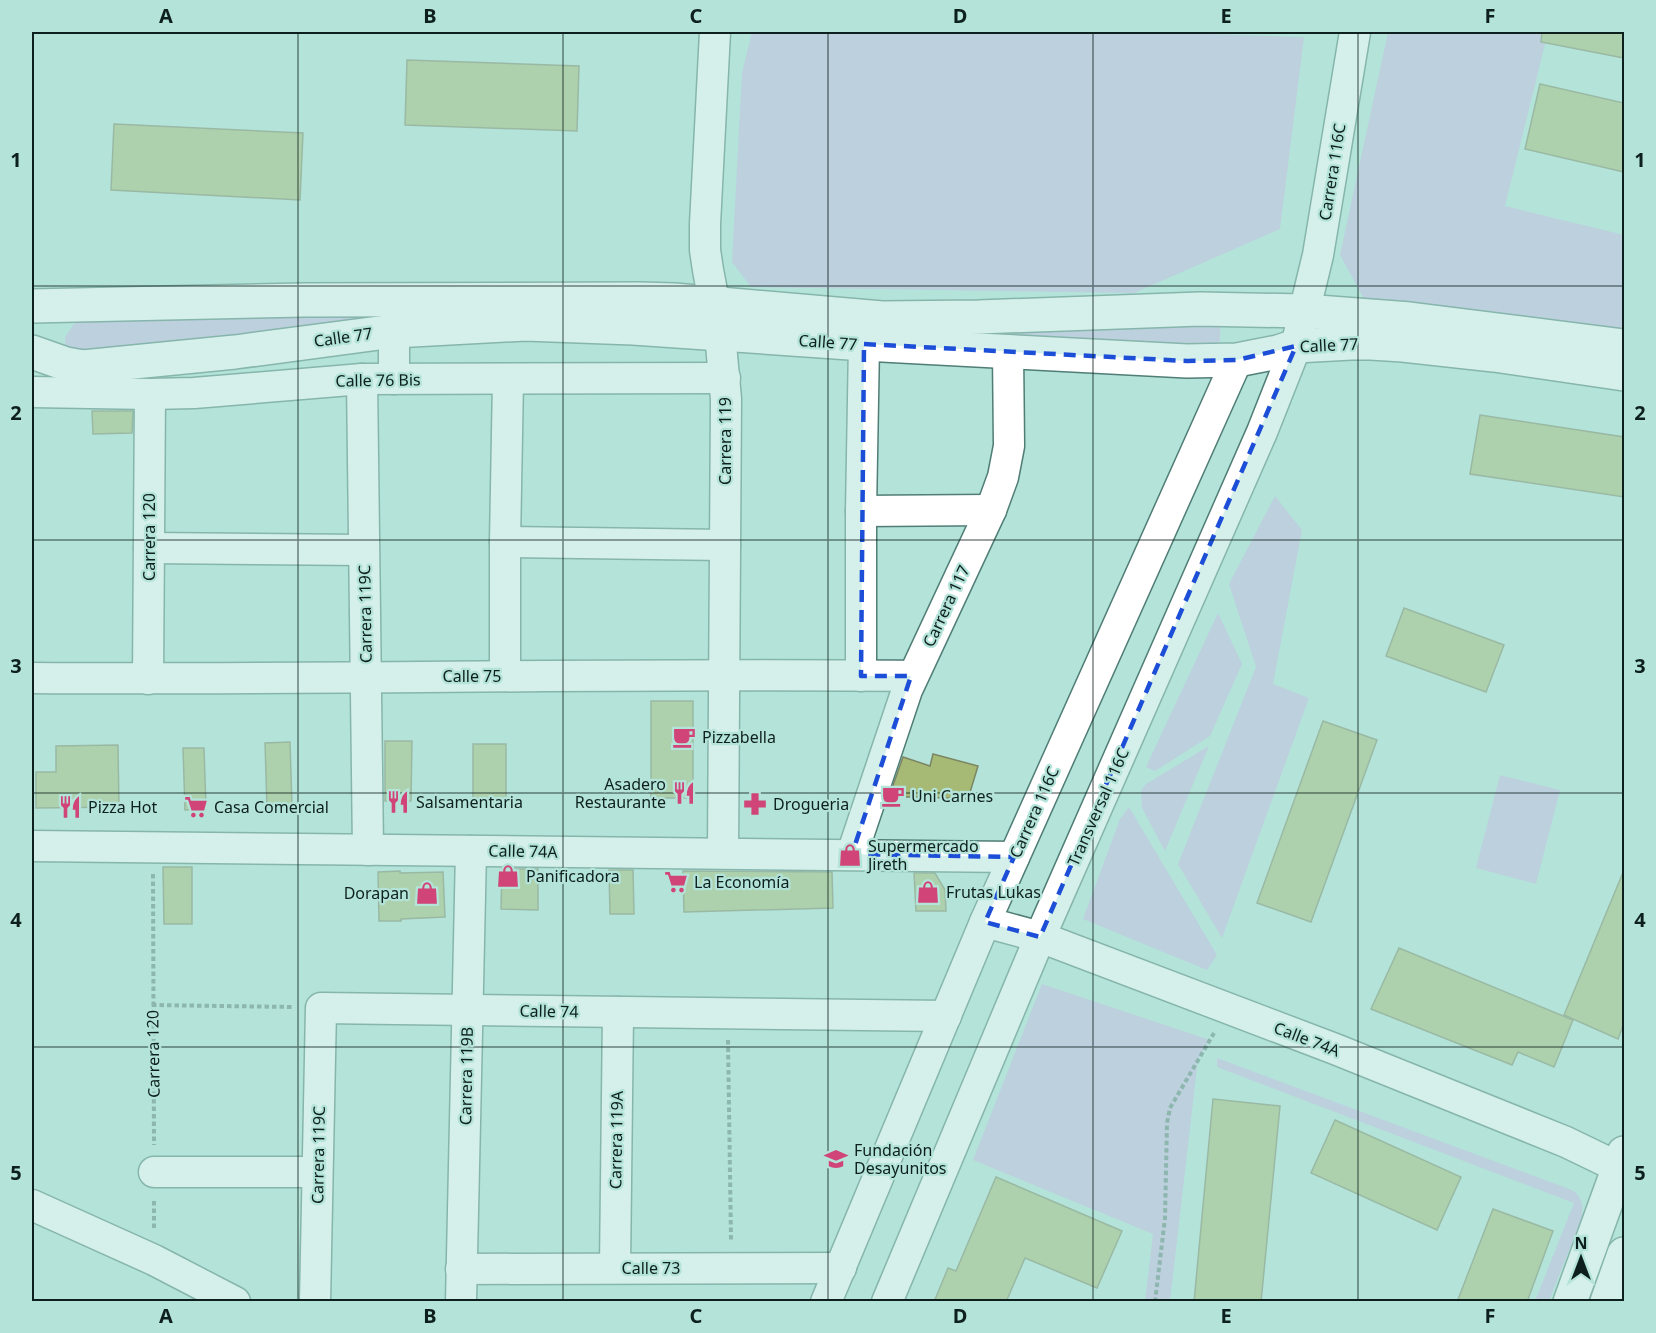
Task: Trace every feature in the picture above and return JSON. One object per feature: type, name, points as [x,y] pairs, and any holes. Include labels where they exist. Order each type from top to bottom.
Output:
[{"type":"street","name":"Carrera 119","points":[[715,32],[705,250],[717,319],[726,399],[723,853]]},
{"type":"street","name":"Carrera 116C","points":[[1304,311],[1318,255],[1355,32]]},
{"type":"street","name":"Calle 77","points":[[32,306],[304,300],[640,299],[717,319],[864,344],[1187,361],[1238,360],[1296,346],[1351,343],[1403,345],[1624,374]]},
{"type":"street","name":"Calle 77","points":[[32,352],[66,364],[83,367],[195,356],[394,331],[525,324],[633,328],[717,319],[979,317],[1190,309],[1304,311],[1410,319],[1624,346]]},
{"type":"street","name":"Transversal 116C","points":[[887,1302],[1040,937],[1263,432],[1296,346],[1304,311]]},
{"type":"street","points":[[394,331],[394,379]]},
{"type":"street","points":[[861,676],[864,344]]},
{"type":"street","name":"Carrera 117","points":[[852,854],[907,690],[991,510],[1003,477],[1009,447],[1008,352]]},
{"type":"street","points":[[194,393],[195,356]]},
{"type":"street","name":"Carrera 116C","points":[[826,1302],[985,922],[1238,360]]},
{"type":"street","name":"Calle 76 Bis","points":[[32,392],[194,393],[362,379],[724,378]]},
{"type":"street","name":"Carrera 119C","points":[[362,379],[368,850]]},
{"type":"street","points":[[505,676],[508,380]]},
{"type":"street","name":"Carrera 120","points":[[148,679],[150,394]]},
{"type":"street","points":[[861,511],[991,510]]},
{"type":"street","points":[[505,542],[724,545]]},
{"type":"street","points":[[149,548],[363,550]]},
{"type":"street","name":"Calle 75","points":[[32,678],[913,676]]},
{"type":"street","name":"Calle 74A","points":[[32,846],[1014,857]]},
{"type":"street","name":"Carrera 119B","points":[[461,1302],[471,851]]},
{"type":"street","name":"Calle 74A","points":[[985,922],[1040,937],[1623,1163]]},
{"type":"street","name":"Carrera 119C","points":[[315,1302],[321,1008]]},
{"type":"street","name":"Calle 74","points":[[321,1008],[946,1016]]},
{"type":"street","name":"Carrera 119A","points":[[615,1268],[618,1012]]},
{"type":"street","points":[[1570,1302],[1623,1163]]},
{"type":"street","points":[[154,1172],[317,1172]]},
{"type":"street","points":[[32,1204],[154,1260],[185,1290],[235,1302]]},
{"type":"street","points":[[1607,1302],[1624,1254]]},
{"type":"street","name":"Calle 73","points":[[461,1269],[841,1268]]},
{"type":"path","name":"Carrera 120","points":[[153,848],[154,1260]]},
{"type":"path","points":[[152,1005],[321,1008]]},
{"type":"path","points":[[1155,1302],[1165,1218],[1167,1123],[1170,1108],[1226,1008]]},
{"type":"path","points":[[728,1014],[731,1268]]},
{"type":"highlighted area","points":[[864,344],[1187,361],[1237,360],[1296,346],[1040,937],[985,922],[1014,857],[852,854],[911,676],[861,676]]},
{"type":"shaded area","points":[[752,32],[1146,32],[1304,37],[1280,229],[1134,293],[751,287],[732,262],[742,73]]},
{"type":"shaded area","points":[[1388,32],[1548,32],[1505,206],[1624,235],[1624,339],[1364,299],[1340,255]]},
{"type":"shaded area","points":[[452,313],[121,358],[66,349],[65,337],[74,324],[87,318]]},
{"type":"shaded area","points":[[1221,322],[1219,350],[888,329]]},
{"type":"shaded area","points":[[1275,496],[1302,530],[1273,684],[1309,698],[1222,938],[1178,864],[1256,667],[1229,584]]},
{"type":"shaded area","points":[[1218,613],[1242,664],[1210,736],[1155,771],[1146,767]]},
{"type":"shaded area","points":[[1209,746],[1165,851],[1142,808],[1141,790],[1146,784]]},
{"type":"shaded area","points":[[1500,775],[1560,790],[1536,884],[1476,868]]},
{"type":"shaded area","points":[[1129,807],[1217,955],[1207,970],[1083,919],[1120,819]]},
{"type":"shaded area","points":[[1042,984],[1210,1040],[1198,1059],[1170,1301],[1145,1301],[1153,1234],[973,1160]]},
{"type":"shaded area","points":[[1217,1058],[1572,1190],[1582,1203],[1581,1220],[1549,1301],[1535,1301],[1574,1203],[1217,1067]]},
{"type":"building","points":[[1542,32],[1624,32],[1624,58],[1541,42]]},
{"type":"building","points":[[407,60],[579,66],[577,131],[405,125]]},
{"type":"building","points":[[1540,84],[1624,103],[1624,172],[1525,149]]},
{"type":"building","points":[[114,124],[303,133],[300,200],[111,190]]},
{"type":"building","points":[[92,411],[133,411],[132,433],[93,434]]},
{"type":"building","points":[[1480,415],[1624,437],[1624,497],[1470,474]]},
{"type":"building","points":[[1404,608],[1504,645],[1486,692],[1386,656]]},
{"type":"building","points":[[651,701],[693,701],[693,798],[651,798]]},
{"type":"building","points":[[1323,721],[1377,740],[1311,922],[1257,903]]},
{"type":"building","points":[[385,741],[412,741],[411,801],[385,801]]},
{"type":"building","points":[[290,742],[292,807],[267,808],[265,743]]},
{"type":"building","points":[[473,744],[506,744],[506,804],[473,804]]},
{"type":"building","points":[[118,745],[119,807],[36,808],[36,772],[56,772],[56,746]]},
{"type":"building","points":[[183,748],[204,748],[206,809],[185,810]]},
{"type":"building","points":[[933,754],[978,766],[968,799],[889,797],[903,757],[930,766]]},
{"type":"building","points":[[163,867],[192,867],[192,924],[164,924]]},
{"type":"building","points":[[502,869],[538,869],[538,910],[501,909]]},
{"type":"building","points":[[609,870],[633,870],[634,914],[610,914]]},
{"type":"building","points":[[1624,870],[1624,1023],[1618,1039],[1564,1015]]},
{"type":"building","points":[[400,871],[400,873],[443,872],[445,917],[379,921],[378,872]]},
{"type":"building","points":[[683,871],[832,872],[833,908],[684,912]]},
{"type":"building","points":[[914,873],[935,873],[945,890],[946,911],[916,911]]},
{"type":"building","points":[[1399,948],[1573,1020],[1554,1067],[1518,1052],[1512,1065],[1371,1009]]},
{"type":"building","points":[[1213,1099],[1280,1106],[1261,1302],[1194,1302]]},
{"type":"building","points":[[1335,1120],[1461,1177],[1437,1230],[1311,1173]]},
{"type":"building","points":[[996,1177],[1122,1231],[1097,1288],[1025,1258],[1006,1302],[934,1302],[948,1268],[956,1271]]},
{"type":"building","points":[[1493,1209],[1553,1231],[1527,1302],[1457,1302]]},
{"type":"place","name":"Pizzabella","points":[[684,737]]},
{"type":"place","name":"Asadero Restaurante","points":[[684,793]]},
{"type":"place","name":"Uni Carnes","points":[[893,796]]},
{"type":"place","name":"Salsamentaria","points":[[398,802]]},
{"type":"place","name":"Drogueria","points":[[755,804]]},
{"type":"place","name":"Pizza Hot","points":[[70,807]]},
{"type":"place","name":"Casa Comercial","points":[[196,807]]},
{"type":"place","name":"Supermercado Jireth","points":[[850,855]]},
{"type":"place","name":"Panificadora","points":[[508,876]]},
{"type":"place","name":"La Economía","points":[[676,882]]},
{"type":"place","name":"Frutas Lukas","points":[[928,892]]},
{"type":"place","name":"Dorapan","points":[[427,893]]},
{"type":"place","name":"Fundación Desayunitos","points":[[836,1159]]}]
